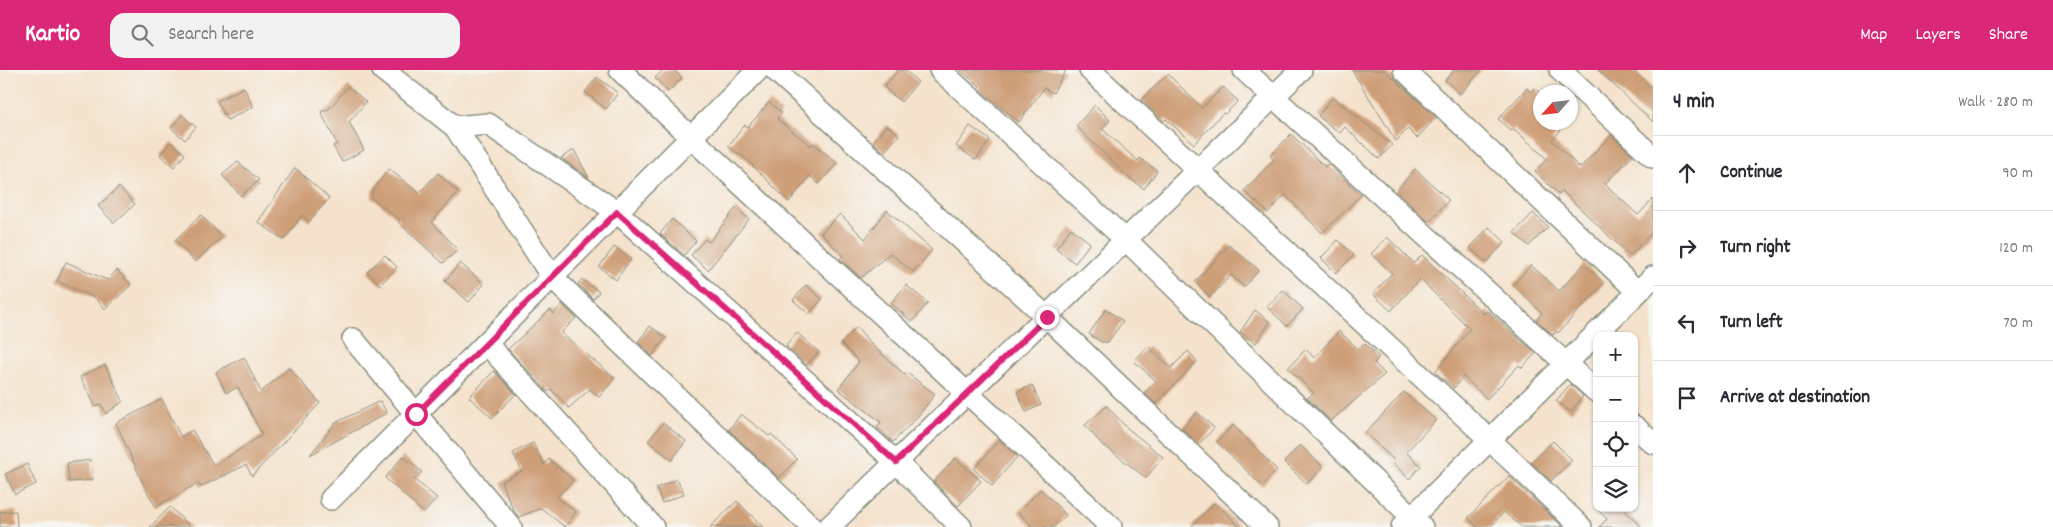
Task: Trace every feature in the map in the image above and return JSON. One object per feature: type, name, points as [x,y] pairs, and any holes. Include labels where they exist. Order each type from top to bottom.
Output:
[{"type":"street","points":[[382,70],[455,127],[552,277],[812,527]]},
{"type":"street","points":[[620,70],[1111,527]]},
{"type":"street","points":[[331,499],[758,70]]},
{"type":"street","points":[[775,70],[1047,317],[1267,527]]},
{"type":"street","points":[[940,70],[1126,240],[1412,524],[1490,439],[1653,277]]},
{"type":"street","points":[[1090,70],[1490,439],[1580,527]]},
{"type":"street","points":[[1244,70],[1593,388]]},
{"type":"street","points":[[828,527],[1301,70]]},
{"type":"street","points":[[1404,70],[1638,292]]},
{"type":"street","points":[[1560,70],[1653,157]]},
{"type":"street","points":[[455,127],[488,124],[617,212],[896,462],[961,527]]},
{"type":"street","points":[[353,339],[511,527]]},
{"type":"street","points":[[486,343],[653,527]]},
{"type":"street","points":[[1638,429],[1653,442]]},
{"type":"building","points":[[663,70],[674,70],[682,78],[668,92],[655,78]]},
{"type":"building","points":[[898,70],[905,70],[918,82],[901,102],[884,87]]},
{"type":"building","points":[[960,70],[1066,70],[1053,93],[1044,88],[1019,122],[978,88],[980,86]]},
{"type":"building","points":[[1352,70],[1384,70],[1436,117],[1417,138],[1408,129],[1396,141]]},
{"type":"building","points":[[1454,70],[1482,70],[1460,94],[1445,80]]},
{"type":"building","points":[[1598,70],[1633,70],[1653,89],[1653,122]]},
{"type":"building","points":[[1168,74],[1202,108],[1223,87],[1238,101],[1225,114],[1223,113],[1194,144],[1141,100]]},
{"type":"building","points":[[597,77],[618,93],[606,109],[585,92]]},
{"type":"building","points":[[348,86],[366,102],[349,122],[364,150],[342,162],[333,146],[337,144],[321,112],[330,108]]},
{"type":"building","points":[[244,87],[253,107],[227,120],[217,101]]},
{"type":"building","points":[[1527,88],[1531,92],[1533,90],[1533,130],[1561,130],[1552,140],[1580,168],[1611,135],[1633,155],[1605,184],[1638,215],[1653,199],[1653,231],[1630,256],[1562,191],[1559,195],[1535,171],[1547,159],[1514,129],[1511,131],[1498,119]]},
{"type":"building","points":[[1333,97],[1392,145],[1379,159],[1345,127],[1340,133],[1318,116]]},
{"type":"building","points":[[769,102],[782,113],[777,119],[811,146],[813,143],[837,163],[819,184],[810,176],[789,202],[745,158],[728,146],[745,125],[748,127]]},
{"type":"building","points":[[1095,105],[1110,120],[1102,129],[1138,161],[1140,158],[1157,171],[1144,189],[1127,176],[1076,126]]},
{"type":"building","points":[[182,115],[196,127],[185,140],[171,128]]},
{"type":"building","points":[[887,125],[899,135],[884,152],[873,142]]},
{"type":"building","points":[[970,126],[990,140],[976,160],[956,146]]},
{"type":"building","points":[[1291,134],[1325,167],[1328,164],[1361,195],[1322,233],[1285,195],[1268,213],[1244,191],[1274,160],[1270,156]]},
{"type":"building","points":[[171,142],[185,154],[174,167],[160,155]]},
{"type":"building","points":[[574,150],[589,178],[561,158]]},
{"type":"building","points":[[238,162],[259,180],[241,196],[222,175]]},
{"type":"building","points":[[295,168],[329,198],[309,222],[302,215],[284,240],[258,222]]},
{"type":"building","points":[[389,169],[419,193],[438,173],[458,192],[432,222],[458,250],[443,263],[398,222],[400,220],[372,198],[372,191]]},
{"type":"building","points":[[1415,169],[1449,200],[1429,222],[1396,191]]},
{"type":"building","points":[[119,187],[135,204],[114,223],[98,206]]},
{"type":"building","points":[[736,208],[749,219],[708,270],[691,255],[705,239],[709,242]]},
{"type":"building","points":[[887,210],[932,250],[913,272],[890,253],[861,278],[840,259],[843,256],[821,233],[840,214],[865,239]]},
{"type":"building","points":[[1533,213],[1548,227],[1529,246],[1514,233]]},
{"type":"building","points":[[201,215],[222,237],[195,262],[175,240]]},
{"type":"building","points":[[672,219],[696,241],[684,255],[660,234]]},
{"type":"building","points":[[1489,227],[1505,242],[1486,263],[1470,248]]},
{"type":"building","points":[[1071,228],[1090,243],[1075,263],[1056,249]]},
{"type":"building","points":[[1387,237],[1414,263],[1422,255],[1484,314],[1487,311],[1536,353],[1522,368],[1519,365],[1487,399],[1463,376],[1454,388],[1435,372],[1470,329],[1420,279],[1391,311],[1373,294],[1392,273],[1371,254]]},
{"type":"building","points":[[1338,240],[1354,255],[1336,273],[1321,258]]},
{"type":"building","points":[[1229,245],[1259,270],[1244,287],[1231,275],[1210,297],[1195,282]]},
{"type":"building","points":[[614,247],[631,259],[616,280],[599,267]]},
{"type":"building","points":[[385,255],[397,267],[380,285],[367,272]]},
{"type":"building","points":[[66,262],[107,280],[117,270],[131,285],[105,309],[95,298],[57,281]]},
{"type":"building","points":[[460,263],[484,284],[469,302],[445,281]]},
{"type":"building","points":[[1584,264],[1604,283],[1558,333],[1556,331],[1553,335],[1536,320],[1542,313],[1513,285],[1531,265],[1559,291]]},
{"type":"building","points":[[582,279],[599,292],[593,299],[578,284]]},
{"type":"building","points":[[806,285],[822,299],[809,314],[793,300]]},
{"type":"building","points":[[906,285],[928,303],[912,322],[891,303]]},
{"type":"building","points":[[1283,290],[1303,309],[1287,326],[1267,307]]},
{"type":"building","points":[[562,304],[576,318],[561,333],[615,378],[599,397],[590,389],[569,408],[551,389],[548,392],[508,349],[550,310],[554,314]]},
{"type":"building","points":[[1106,309],[1123,321],[1108,342],[1101,342],[1089,334]]},
{"type":"building","points":[[1255,310],[1270,322],[1256,343],[1240,332]]},
{"type":"building","points":[[650,326],[666,338],[652,356],[638,342]]},
{"type":"building","points":[[857,327],[871,344],[905,375],[907,373],[935,394],[919,415],[893,442],[877,427],[881,422],[838,389],[859,362],[841,343]]},
{"type":"building","points":[[1339,331],[1358,349],[1364,343],[1379,357],[1374,363],[1385,374],[1331,421],[1307,398],[1314,393],[1288,368],[1306,349],[1314,358]]},
{"type":"building","points":[[797,333],[819,352],[807,365],[786,346]]},
{"type":"building","points":[[1148,346],[1171,368],[1188,351],[1197,361],[1156,404],[1144,393],[1156,381],[1134,361]]},
{"type":"building","points":[[244,357],[261,392],[289,368],[320,403],[252,476],[246,465],[200,487],[198,483],[156,507],[145,488],[116,423],[162,399],[181,437],[192,430],[214,466],[262,435],[238,387],[226,393],[216,372]]},
{"type":"building","points":[[105,365],[123,401],[106,414],[101,404],[96,407],[80,377]]},
{"type":"building","points":[[494,371],[516,394],[492,418],[469,397]]},
{"type":"building","points":[[1570,384],[1583,396],[1571,412],[1556,401]]},
{"type":"building","points":[[1032,385],[1041,405],[1026,412],[1017,392]]},
{"type":"building","points":[[1404,392],[1436,420],[1406,452],[1421,466],[1409,479],[1393,463],[1395,461],[1365,433]]},
{"type":"building","points":[[380,401],[387,413],[310,455],[335,423]]},
{"type":"building","points":[[1107,406],[1126,427],[1163,457],[1146,478],[1104,447],[1085,425]]},
{"type":"building","points":[[1197,412],[1214,428],[1199,444],[1182,428]]},
{"type":"building","points":[[741,414],[769,436],[771,434],[797,459],[779,478],[729,430]]},
{"type":"building","points":[[663,423],[686,441],[672,460],[648,441]]},
{"type":"building","points":[[1233,425],[1277,470],[1262,486],[1217,442]]},
{"type":"building","points":[[999,440],[1017,457],[992,486],[974,469]]},
{"type":"building","points":[[1553,441],[1572,460],[1551,481],[1531,462]]},
{"type":"building","points":[[533,443],[544,465],[549,459],[573,480],[557,497],[576,512],[565,527],[541,508],[519,517],[514,511],[501,482],[522,471],[513,453]]},
{"type":"building","points":[[1300,445],[1323,467],[1307,484],[1284,462]]},
{"type":"building","points":[[403,456],[422,472],[415,480],[437,498],[424,513],[385,478]]},
{"type":"building","points":[[955,458],[981,481],[958,506],[934,482]]},
{"type":"building","points":[[91,460],[93,480],[69,482],[67,463]]},
{"type":"building","points":[[27,464],[36,484],[15,494],[5,474]]},
{"type":"building","points":[[1509,476],[1563,527],[1522,527],[1504,512],[1490,527],[1477,527],[1468,518]]},
{"type":"building","points":[[677,479],[684,494],[662,503],[656,488]]},
{"type":"building","points":[[1041,489],[1066,515],[1054,527],[1033,527],[1018,512]]},
{"type":"building","points":[[737,501],[763,527],[710,527]]},
{"type":"building","points":[[1214,503],[1228,515],[1240,527],[1191,527]]},
{"type":"building","points":[[170,507],[191,527],[150,527]]},
{"type":"building","points":[[16,511],[17,527],[0,527],[0,512]]},
{"type":"building","points":[[1600,512],[1626,512],[1642,527],[1599,527],[1607,519]]},
{"type":"route","points":[[416,414],[617,212],[896,462],[1047,317]]}]
